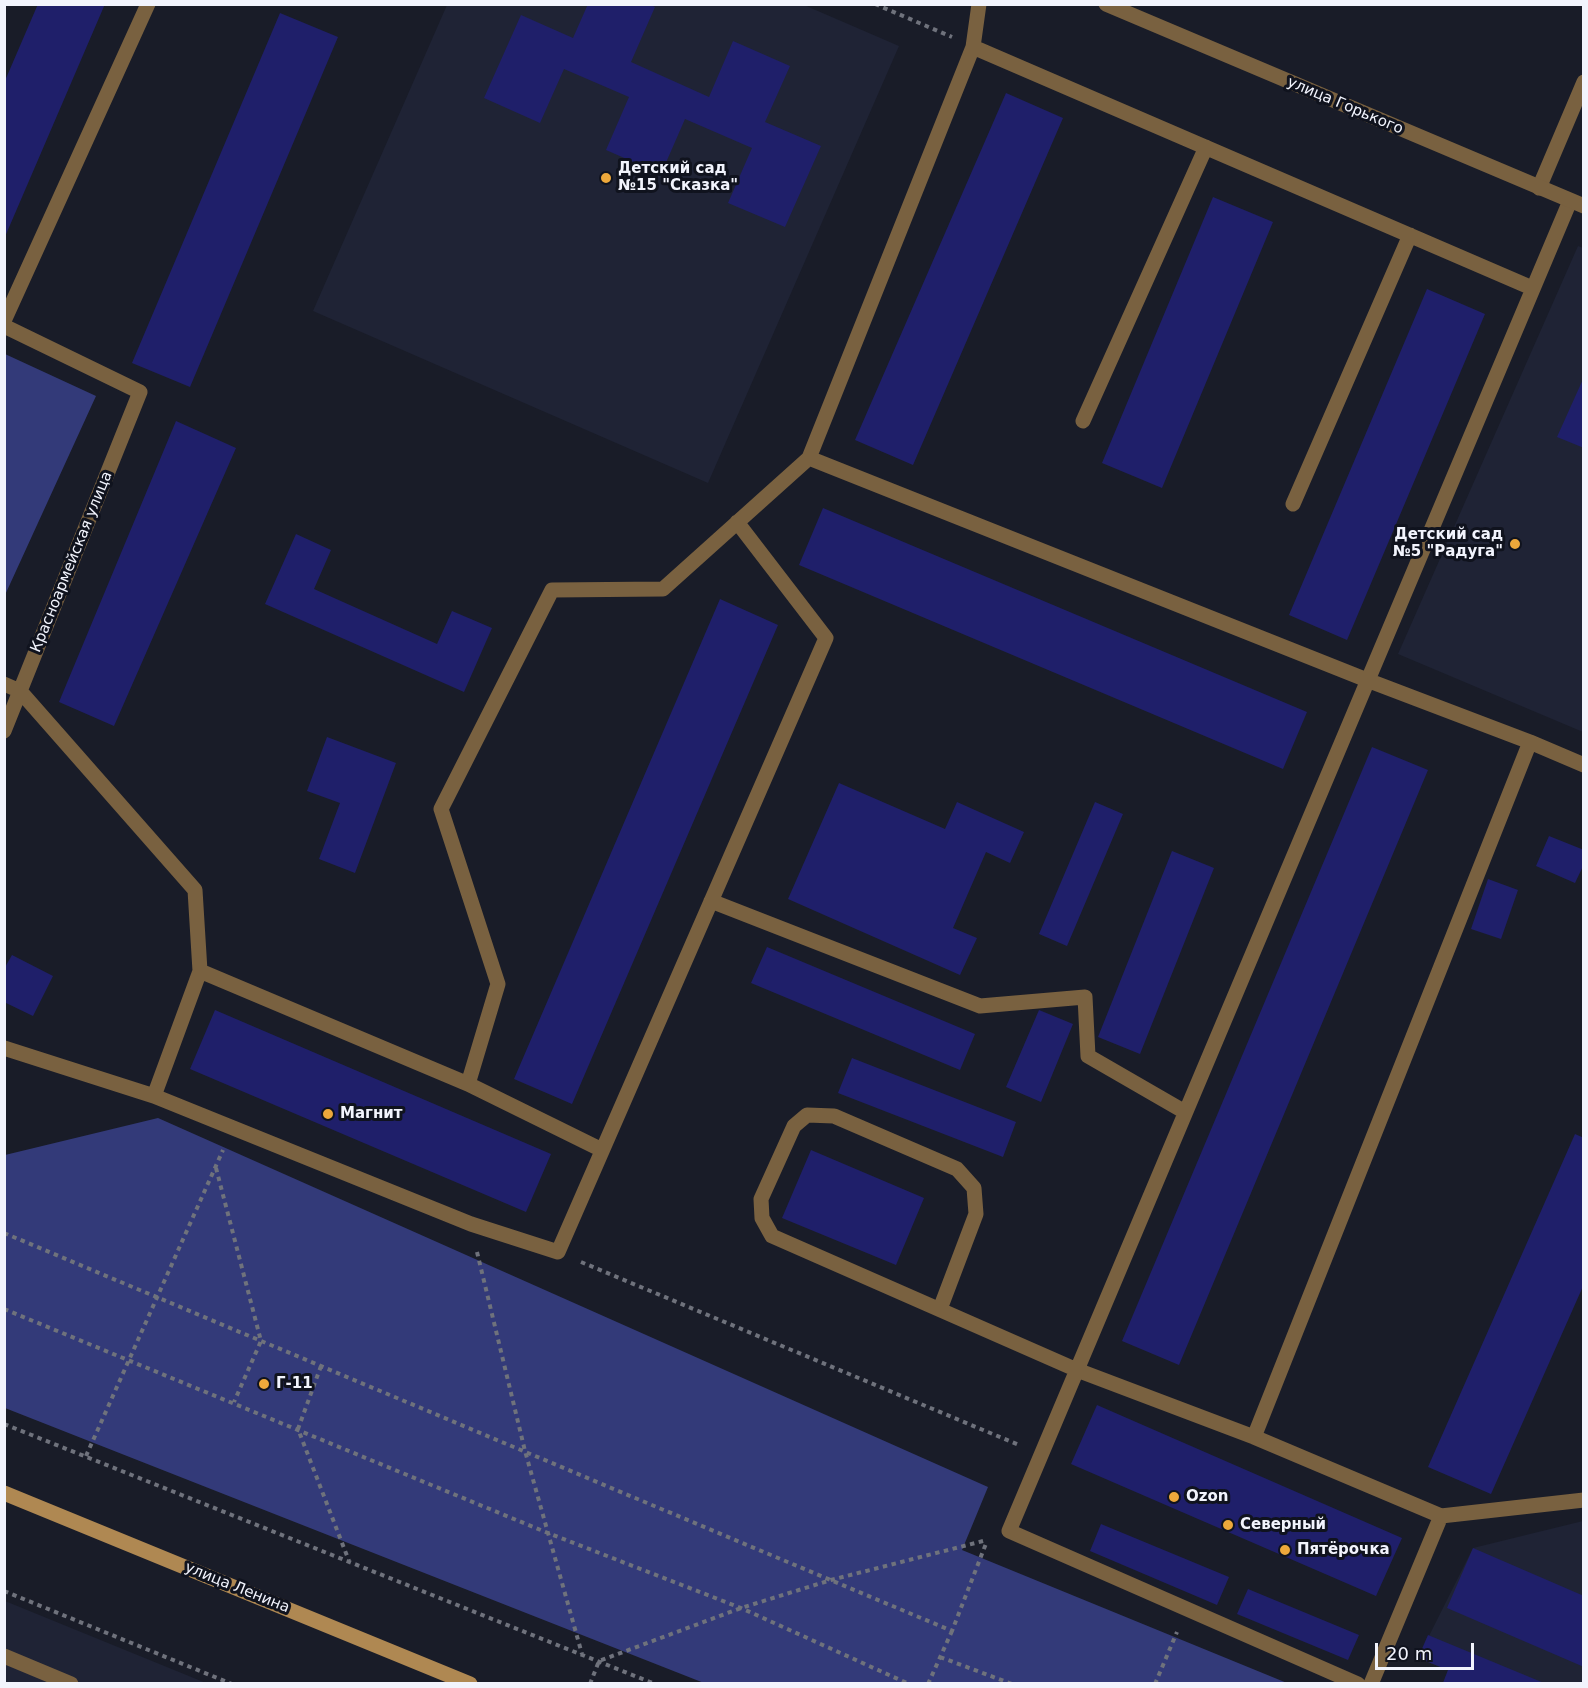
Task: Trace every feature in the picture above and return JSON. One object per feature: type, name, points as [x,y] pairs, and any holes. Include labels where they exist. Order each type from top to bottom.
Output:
[{"type":"main road","name":"улица Ленина","points":[[4,1493],[470,1683]]},
{"type":"street","points":[[4,321],[148,4]]},
{"type":"street","points":[[468,1084],[498,984],[441,809],[552,590],[663,589],[809,458],[973,47],[979,4]]},
{"type":"street","name":"улица Горького","points":[[1106,4],[1577,203]]},
{"type":"street","points":[[973,47],[1532,288]]},
{"type":"street","points":[[1539,188],[1584,82]]},
{"type":"street","points":[[1083,421],[1206,147]]},
{"type":"street","points":[[1358,1683],[1009,1531],[1532,288],[1577,203]]},
{"type":"street","points":[[1293,504],[1410,235]]},
{"type":"street","name":"Красноармейская улица","points":[[4,326],[140,392],[4,731]]},
{"type":"street","points":[[809,458],[1584,765]]},
{"type":"street","points":[[4,1048],[154,1096],[471,1224],[558,1252],[826,638],[736,522]]},
{"type":"street","points":[[4,684],[20,691],[195,890],[200,971],[154,1096]]},
{"type":"street","points":[[1254,1437],[1530,742]]},
{"type":"street","points":[[711,901],[980,1006],[1085,997],[1088,1056],[1185,1112]]},
{"type":"street","points":[[200,971],[468,1084],[602,1150]]},
{"type":"street","points":[[940,1309],[976,1214],[974,1188],[957,1169],[834,1116],[807,1115],[794,1126],[761,1199],[762,1218],[772,1236],[1077,1370],[1254,1437],[1441,1516],[1584,1500]]},
{"type":"street","points":[[1371,1683],[1441,1516]]},
{"type":"street","points":[[4,1656],[71,1683]]},
{"type":"path","points":[[875,4],[973,47]]},
{"type":"path","points":[[86,1456],[233,1128]]},
{"type":"path","points":[[216,1167],[261,1341],[234,1402]]},
{"type":"path","points":[[471,1224],[525,1451],[582,1654]]},
{"type":"path","points":[[4,1233],[952,1631]]},
{"type":"path","points":[[558,1252],[1041,1454]]},
{"type":"path","points":[[4,1309],[548,1533],[741,1608],[909,1683]]},
{"type":"path","points":[[321,1366],[298,1429],[349,1561]]},
{"type":"path","points":[[4,1424],[655,1683]]},
{"type":"path","points":[[590,1683],[599,1661],[741,1608],[831,1580],[987,1540],[952,1631],[928,1683]]},
{"type":"path","points":[[4,1591],[232,1683]]},
{"type":"path","points":[[1155,1683],[1187,1608]]},
{"type":"path","points":[[940,1657],[1012,1683]]},
{"type":"shaded area","name":"Детский сад №15 \"Сказка\"","points":[[447,5],[804,5],[899,46],[708,483],[313,311]]},
{"type":"shaded area","name":"Детский сад №5 \"Радуга\"","points":[[1578,246],[1583,248],[1583,732],[1398,654]]},
{"type":"shaded area","points":[[5,354],[96,396],[5,595]]},
{"type":"shaded area","points":[[158,1118],[988,1487],[962,1550],[1287,1683],[704,1683],[5,1408],[5,1155]]},
{"type":"shaded area","points":[[1583,1521],[1583,1683],[1443,1683],[1448,1670],[1418,1658],[1473,1548]]},
{"type":"shaded area","points":[[5,1601],[206,1683],[5,1683]]},
{"type":"building","points":[[38,4],[105,4],[4,239],[4,83]]},
{"type":"building","points":[[588,4],[648,4],[655,7],[631,62],[709,97],[733,41],[790,66],[765,122],[821,146],[785,227],[728,203],[752,148],[685,119],[661,174],[606,150],[629,97],[564,69],[540,123],[484,98],[521,15],[573,38]]},
{"type":"building","points":[[280,13],[338,37],[190,387],[132,363]]},
{"type":"building","points":[[1006,93],[1063,118],[913,465],[855,440]]},
{"type":"building","points":[[1213,197],[1273,222],[1162,488],[1102,463]]},
{"type":"building","points":[[1427,289],[1485,314],[1347,640],[1289,615]]},
{"type":"building","points":[[1584,377],[1584,448],[1557,437]]},
{"type":"building","points":[[176,421],[236,448],[114,726],[59,702]]},
{"type":"building","points":[[823,508],[1307,712],[1283,769],[799,565]]},
{"type":"building","points":[[296,534],[331,550],[314,589],[437,644],[452,611],[492,628],[464,692],[265,604]]},
{"type":"building","points":[[720,599],[778,625],[572,1104],[514,1079]]},
{"type":"building","points":[[327,737],[396,763],[355,873],[319,859],[340,803],[307,791]]},
{"type":"building","points":[[1372,747],[1428,770],[1179,1365],[1122,1341]]},
{"type":"building","points":[[839,783],[945,829],[957,802],[1024,832],[1010,863],[986,852],[953,928],[977,938],[960,975],[788,899]]},
{"type":"building","points":[[1095,802],[1123,814],[1067,946],[1039,934]]},
{"type":"building","points":[[1549,836],[1584,850],[1584,864],[1575,883],[1536,866]]},
{"type":"building","points":[[1172,851],[1214,868],[1140,1054],[1098,1037]]},
{"type":"building","points":[[1488,879],[1518,890],[1501,939],[1471,929]]},
{"type":"building","points":[[767,947],[975,1034],[960,1070],[751,983]]},
{"type":"building","points":[[12,955],[53,976],[33,1016],[4,1002],[4,969]]},
{"type":"building","points":[[215,1010],[551,1154],[526,1212],[190,1069]]},
{"type":"building","points":[[1039,1010],[1073,1024],[1041,1102],[1006,1087]]},
{"type":"building","points":[[852,1058],[1016,1122],[1003,1157],[838,1093]]},
{"type":"building","points":[[1575,1134],[1584,1138],[1584,1284],[1491,1494],[1428,1467]]},
{"type":"building","points":[[811,1150],[924,1198],[896,1265],[782,1218]]},
{"type":"building","points":[[1097,1405],[1402,1538],[1376,1596],[1071,1464]]},
{"type":"building","points":[[1101,1524],[1229,1577],[1217,1605],[1090,1551]]},
{"type":"building","points":[[1473,1548],[1584,1596],[1584,1667],[1447,1608]]},
{"type":"building","points":[[1248,1589],[1359,1635],[1348,1660],[1237,1614]]},
{"type":"building","points":[[1428,1635],[1544,1684],[1444,1684],[1448,1670],[1418,1658]]},
{"type":"place","name":"Детский сад №15 \"Сказка\"","points":[[606,178]]},
{"type":"place","name":"Детский сад №5 \"Радуга\"","points":[[1515,544]]},
{"type":"place","name":"Магнит","points":[[328,1114]]},
{"type":"place","name":"Г-11","points":[[264,1384]]},
{"type":"place","name":"Ozon","points":[[1174,1497]]},
{"type":"place","name":"Северный","points":[[1228,1525]]},
{"type":"place","name":"Пятёрочка","points":[[1285,1550]]}]
